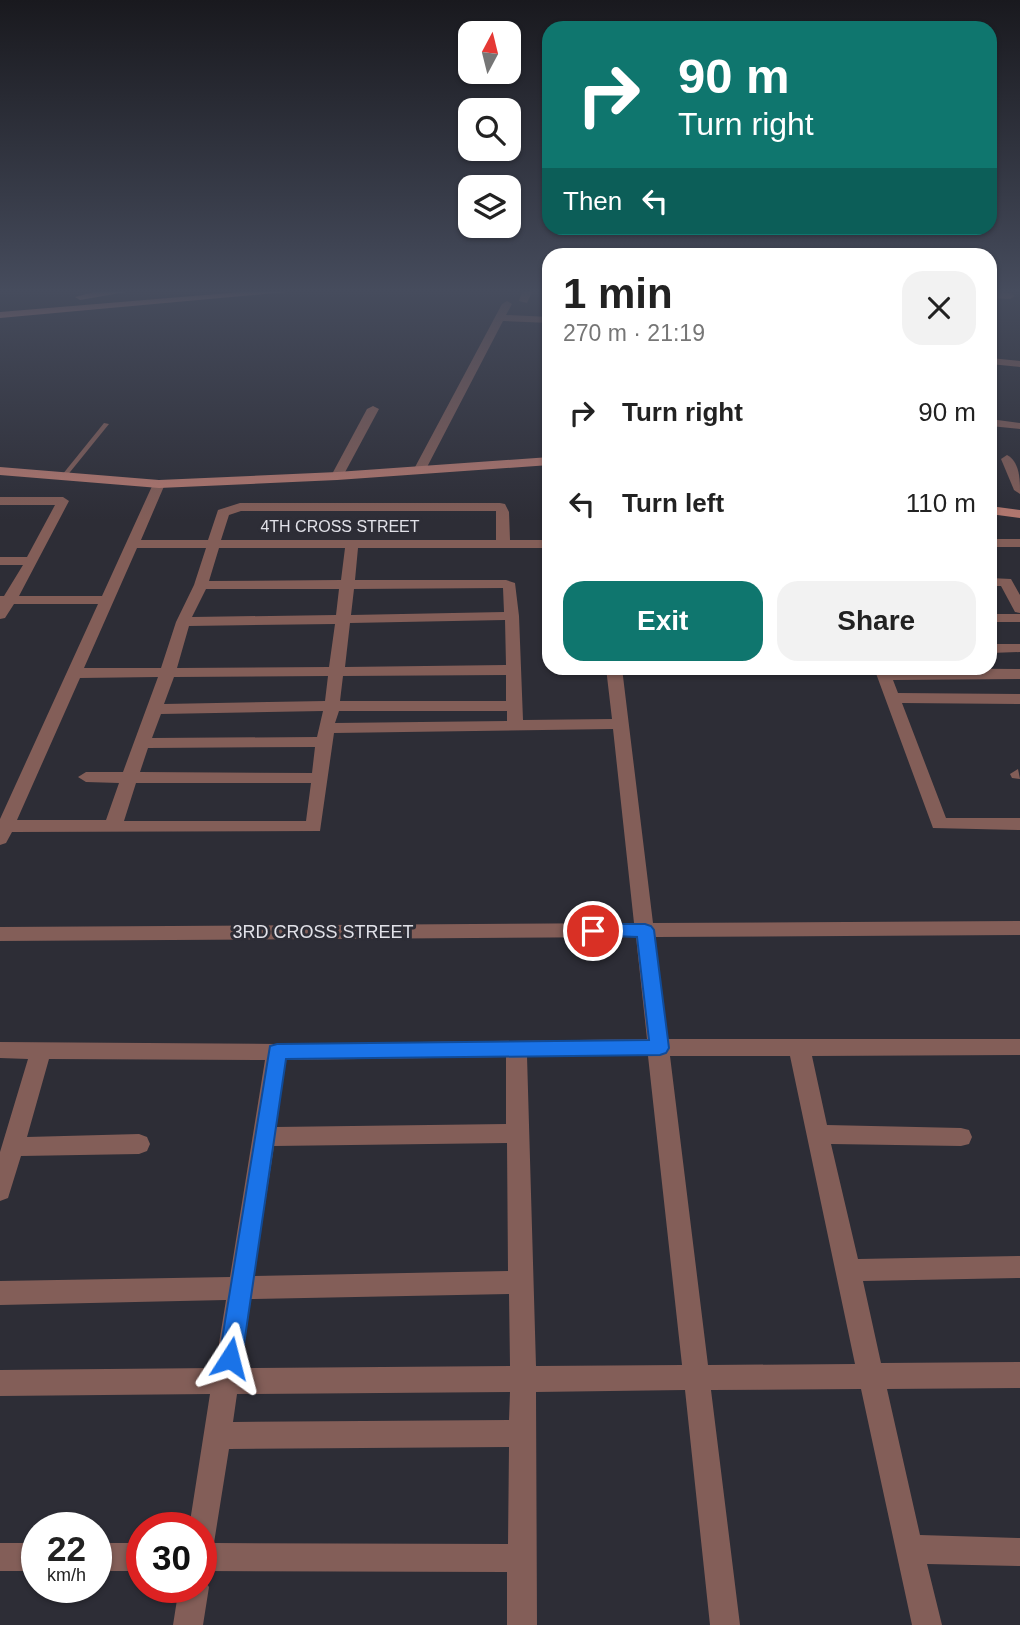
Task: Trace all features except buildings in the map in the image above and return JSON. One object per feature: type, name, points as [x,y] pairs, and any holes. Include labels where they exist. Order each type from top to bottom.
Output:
[{"type":"street","points":[[420,469],[473,368]]},
{"type":"street","points":[[337,476],[373,409]]},
{"type":"street","points":[[997,423],[1020,426]]},
{"type":"street","points":[[1007,459],[1020,490]]},
{"type":"street","points":[[0,471],[159,484],[337,476],[542,461]]},
{"type":"street","points":[[159,484],[2,832],[113,826],[314,827],[325,735],[338,670],[352,544]]},
{"type":"street","points":[[0,501],[63,501],[32,561],[5,600],[0,615]]},
{"type":"street","points":[[113,826],[128,778],[156,709],[183,622],[201,584],[223,513],[240,506],[500,508],[503,512],[503,544]]},
{"type":"street","points":[[997,511],[1020,514]]},
{"type":"street","points":[[997,543],[1020,543]]},
{"type":"street","name":"4TH CROSS STREET","points":[[131,544],[542,544]]},
{"type":"street","points":[[0,561],[32,561]]},
{"type":"street","points":[[997,582],[1006,582],[1020,609]]},
{"type":"street","points":[[201,584],[506,584],[510,586],[512,616],[515,727]]},
{"type":"street","points":[[5,600],[106,600]]},
{"type":"street","points":[[183,622],[512,616]]},
{"type":"street","points":[[997,618],[1020,618]]},
{"type":"street","points":[[997,649],[1020,648]]},
{"type":"street","points":[[74,673],[514,670]]},
{"type":"street","points":[[997,674],[1020,674]]},
{"type":"street","points":[[615,675],[725,1625]]},
{"type":"street","points":[[884,675],[939,824],[1020,824]]},
{"type":"street","points":[[894,698],[1020,699]]},
{"type":"street","points":[[156,709],[515,706]]},
{"type":"street","points":[[144,743],[621,724]]},
{"type":"street","points":[[86,777],[320,778]]},
{"type":"street","name":"3RD CROSS STREET","points":[[0,934],[1020,929]]},
{"type":"street","points":[[799,1047],[927,1625]]},
{"type":"street","points":[[0,1050],[277,1052],[516,1048],[1020,1047]]},
{"type":"street","points":[[516,1048],[523,1379],[522,1625]]},
{"type":"street","points":[[0,1191],[41,1050]]},
{"type":"street","points":[[205,1512],[277,1052]]},
{"type":"street","points":[[265,1137],[519,1133]]},
{"type":"street","points":[[818,1134],[961,1137]]},
{"type":"street","points":[[13,1147],[139,1144]]},
{"type":"street","points":[[848,1270],[1020,1267]]},
{"type":"street","points":[[0,1293],[520,1282]]},
{"type":"street","points":[[0,1383],[1020,1375]]},
{"type":"street","points":[[218,1436],[522,1433]]},
{"type":"street","points":[[909,1549],[1020,1552]]},
{"type":"street","points":[[0,1557],[21,1557]]},
{"type":"street","points":[[217,1557],[522,1558]]},
{"type":"street","points":[[188,1625],[191,1603]]},
{"type":"lane","points":[[64,476],[106,424]]},
{"type":"route","points":[[230,1358],[277,1052],[660,1048],[645,930],[593,931]]}]
